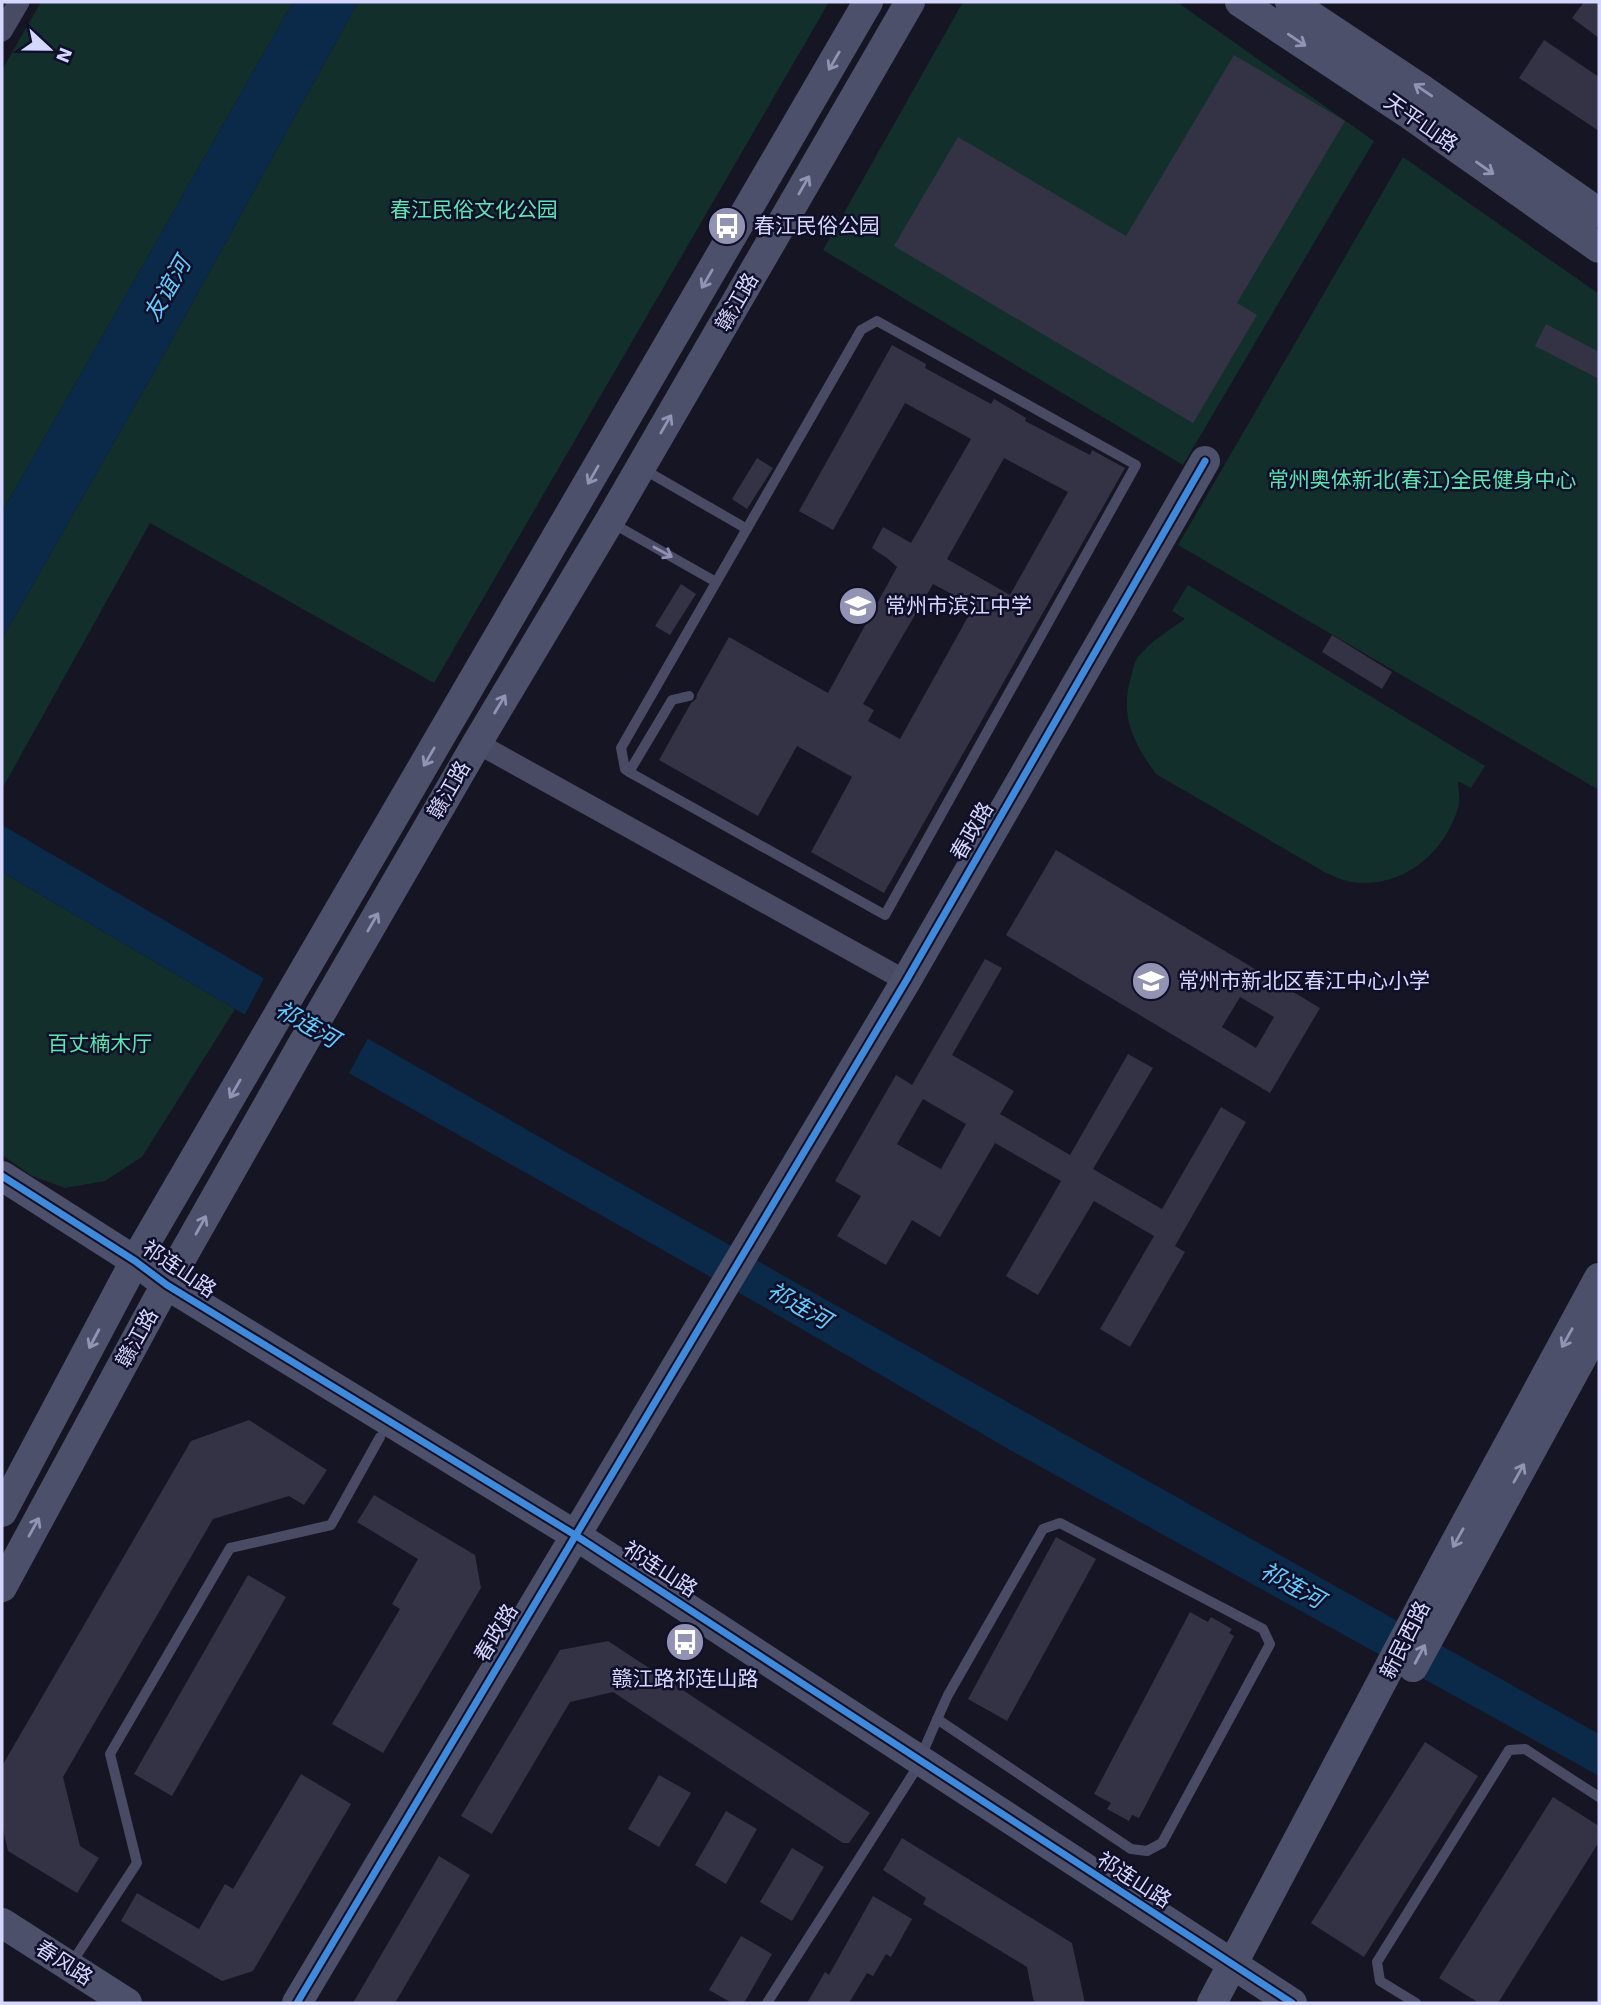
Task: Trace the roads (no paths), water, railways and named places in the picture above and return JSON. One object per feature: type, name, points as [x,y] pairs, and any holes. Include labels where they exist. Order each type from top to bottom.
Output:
[{"type":"street","points":[[2,31],[19,2]]},
{"type":"street","name":"赣江路","points":[[2,1512],[131,1270],[868,2]]},
{"type":"street","name":"赣江路","points":[[2,1587],[162,1293],[301,1047],[477,743],[641,468],[910,2]]},
{"type":"street","name":"天平山路","points":[[1240,2],[1409,114],[1599,248]]},
{"type":"street","name":"天平山路","points":[[1290,2],[1423,90],[1599,213]]},
{"type":"street","name":"春政路","points":[[297,2003],[906,981],[1205,461]]},
{"type":"street","points":[[477,743],[906,981]]},
{"type":"street","name":"祁连山路","points":[[2,1175],[162,1293],[380,1437],[570,1542]]},
{"type":"street","name":"祁连山路","points":[[2,1199],[131,1270]]},
{"type":"street","name":"新民西路","points":[[1212,2003],[1236,1981],[1430,1614],[1599,1278]]},
{"type":"street","name":"祁连山路","points":[[162,1293],[570,1542],[916,1767],[1268,2003]]},
{"type":"street","name":"新民西路","points":[[1430,1614],[1599,1326]]},
{"type":"street","name":"春风路","points":[[2,1923],[127,2003]]},
{"type":"street","name":"祁连山路","points":[[1236,1981],[1292,2003]]},
{"type":"lane","points":[[877,321],[1136,465],[885,915],[625,769],[621,748],[747,529],[861,330],[877,321]]},
{"type":"lane","points":[[641,468],[747,529]]},
{"type":"lane","points":[[609,522],[716,582]]},
{"type":"lane","points":[[629,772],[673,700],[690,696]]},
{"type":"lane","points":[[70,1966],[137,1863],[110,1754],[230,1548],[331,1525],[380,1437]]},
{"type":"lane","points":[[767,2003],[916,1767],[937,1719],[948,1695],[1043,1529],[1060,1523],[1263,1629],[1270,1644],[1162,1843],[1147,1851],[1131,1849],[937,1719]]},
{"type":"lane","points":[[1416,2003],[1380,1981],[1377,1962],[1509,1750],[1524,1749],[1599,1797]]},
{"type":"water","name":"友谊河","points":[[293,2],[358,2],[162,358],[2,639],[2,512]]},
{"type":"water","name":"祁连河","points":[[2,825],[599,1171],[1599,1734],[1599,1776],[1010,1450],[748,1298],[235,1009],[2,872]]},
{"type":"place","name":"春江民俗公园","points":[[727,226]]},
{"type":"place","name":"常州市滨江中学","points":[[858,606]]},
{"type":"place","name":"常州市新北区春江中心小学","points":[[1151,981]]},
{"type":"place","name":"赣江路祁连山路","points":[[685,1642]]},
{"type":"park label","name":"春江民俗文化公园","points":[[474,210]]},
{"type":"park label","name":"常州奥体新北(春江)全民健身中心","points":[[1422,480]]},
{"type":"park label","name":"百丈楠木厅","points":[[100,1044]]}]
